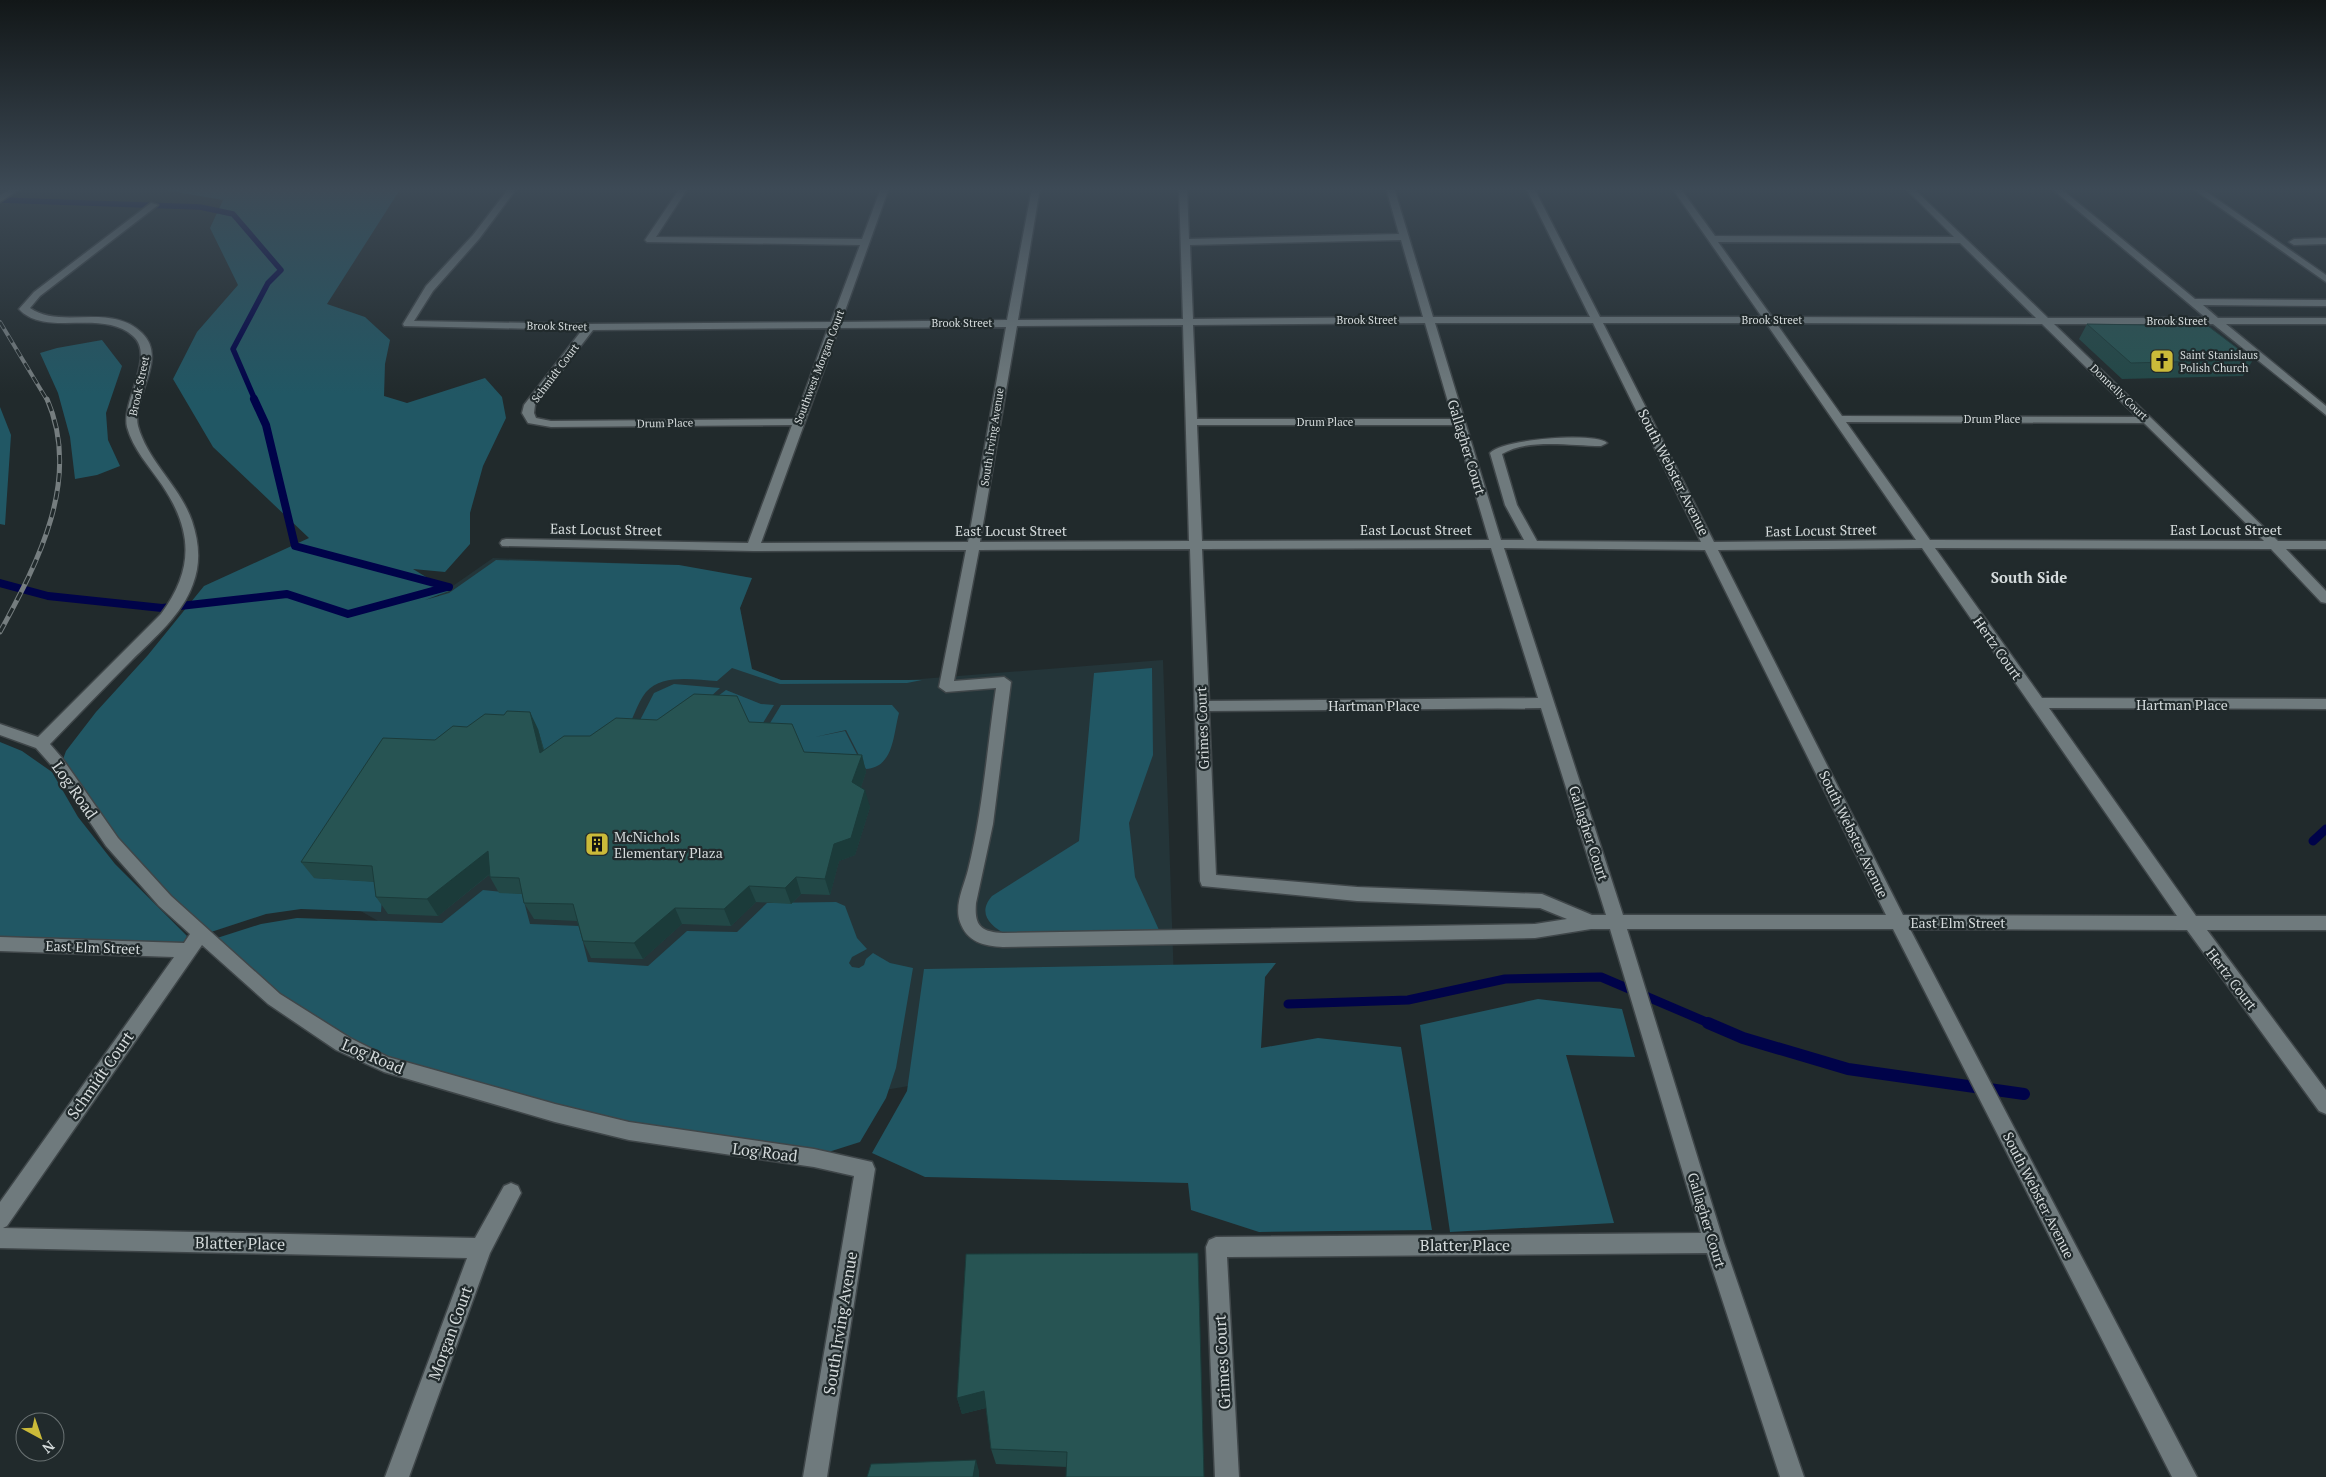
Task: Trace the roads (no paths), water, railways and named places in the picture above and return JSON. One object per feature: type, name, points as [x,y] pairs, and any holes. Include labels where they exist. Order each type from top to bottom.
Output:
[{"type":"street","name":"Brook Street","points":[[41,744],[166,618],[182,596],[188,583],[192,552],[187,524],[168,487],[146,456],[132,428],[131,418],[146,357],[144,343],[132,330],[117,323],[104,320],[38,317],[24,309],[37,294],[86,257]]},
{"type":"street","name":"Brook Street","points":[[458,257],[432,285],[413,311],[408,324],[590,327],[1429,320],[2326,321]]},
{"type":"street","name":"Southwest Morgan Court","points":[[753,547],[860,257]]},
{"type":"street","name":"South Irving Avenue","points":[[1023,257],[974,545],[946,687],[1004,682],[980,852],[968,899],[968,921],[975,933],[982,938],[1003,940],[1536,931],[1591,922]]},
{"type":"street","name":"Grimes Court","points":[[1186,257],[1194,545],[1208,881],[1357,894],[1542,901],[1591,922]]},
{"type":"street","name":"Gallagher Court","points":[[1410,257],[1496,544],[1618,923],[1714,1243],[1792,1477]]},
{"type":"street","name":"South Webster Avenue","points":[[1565,257],[1936,998],[2185,1477]]},
{"type":"street","name":"Hertz Court","points":[[1723,257],[2191,922],[2326,1105]]},
{"type":"street","name":"Donnelly Court","points":[[1980,257],[2274,544],[2326,599]]},
{"type":"street","points":[[2138,257],[2326,412]]},
{"type":"street","points":[[2296,257],[2326,278]]},
{"type":"street","points":[[2192,302],[2326,303]]},
{"type":"street","name":"Schmidt Court","points":[[532,422],[528,414],[530,405],[590,327]]},
{"type":"street","name":"Drum Place","points":[[1837,419],[2148,420]]},
{"type":"street","name":"Drum Place","points":[[532,422],[551,424],[798,422]]},
{"type":"street","name":"Drum Place","points":[[1191,422],[1460,422]]},
{"type":"street","points":[[1533,545],[1511,504],[1496,453],[1501,448],[1519,444],[1601,443]]},
{"type":"street","name":"East Locust Street","points":[[506,543],[753,547],[1496,544],[1711,546],[1924,544],[2326,545]]},
{"type":"street","name":"Hartman Place","points":[[1202,706],[1547,703]]},
{"type":"street","name":"Hartman Place","points":[[2037,703],[2326,704]]},
{"type":"street","name":"Log Road","points":[[0,729],[41,744],[57,762],[112,842],[165,901],[274,999],[336,1040],[384,1064],[556,1113],[628,1131],[814,1158],[865,1169]]},
{"type":"street","name":"East Elm Street","points":[[1591,922],[2326,923]]},
{"type":"street","name":"Schmidt Court","points":[[0,1219],[187,950],[201,933]]},
{"type":"street","name":"East Elm Street","points":[[0,944],[187,950]]},
{"type":"street","name":"South Irving Avenue","points":[[815,1477],[865,1169]]},
{"type":"street","name":"Morgan Court","points":[[396,1477],[481,1248],[511,1193]]},
{"type":"street","name":"Blatter Place","points":[[0,1238],[481,1248]]},
{"type":"street","name":"Blatter Place","points":[[1216,1247],[1714,1243]]},
{"type":"street","name":"Grimes Court","points":[[1216,1247],[1227,1477]]},
{"type":"waterway","points":[[255,400],[233,349],[268,283],[281,270],[270,257]]},
{"type":"waterway","points":[[254,399],[266,425],[295,546],[449,587]]},
{"type":"waterway","points":[[0,583],[48,596],[162,608],[287,594],[348,614],[447,587]]},
{"type":"waterway","points":[[2313,841],[2326,829]]},
{"type":"waterway","points":[[1288,1004],[1408,1000],[1505,979],[1601,977],[1711,1024]]},
{"type":"waterway","points":[[1708,1023],[1743,1038],[1848,1069],[2024,1094]]},
{"type":"railway","points":[[0,322],[47,400]]},
{"type":"railway","points":[[0,632],[41,549],[58,489],[60,459],[57,429],[47,399]]},
{"type":"place","name":"Saint Stanislaus Polish Church","points":[[2162,361]]},
{"type":"place","name":"McNichols Elementary Plaza","points":[[597,844]]},
{"type":"district","name":"South Side","points":[[2029,577]]}]
